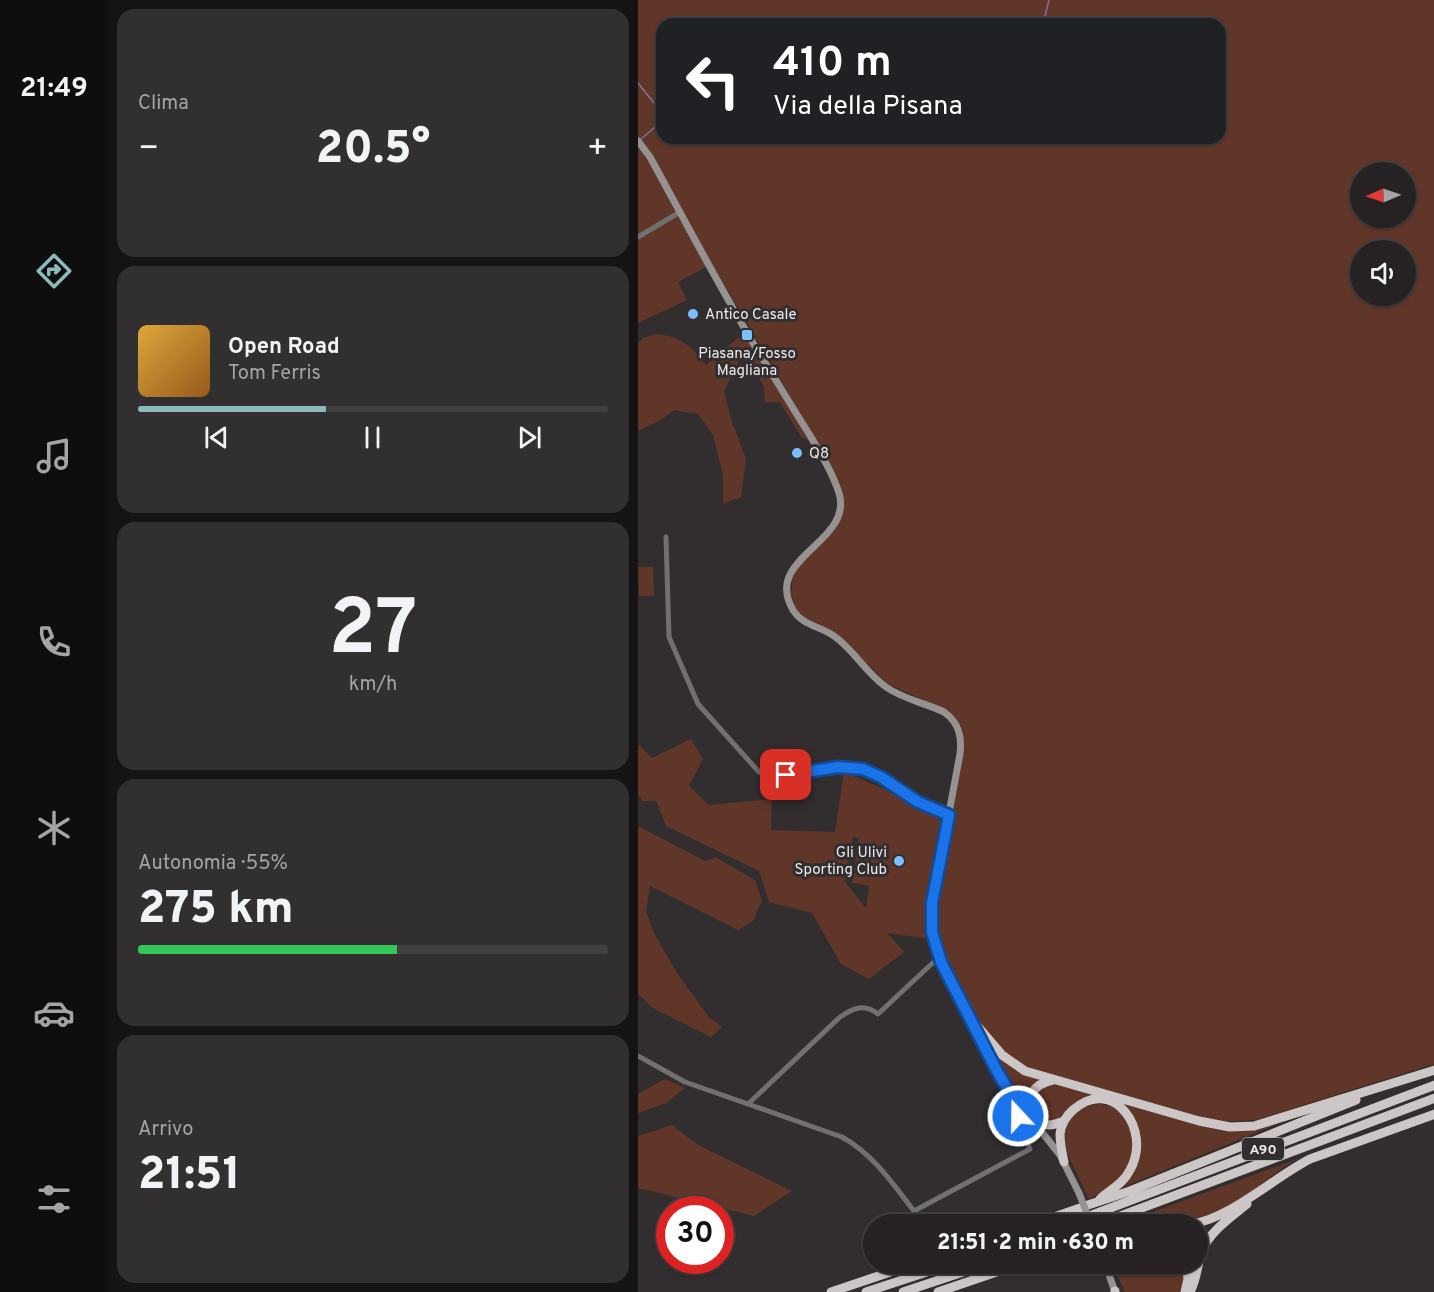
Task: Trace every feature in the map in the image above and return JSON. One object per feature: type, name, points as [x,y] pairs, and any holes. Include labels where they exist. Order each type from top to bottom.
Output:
[{"type":"highway","points":[[968,1015],[985,1038],[1013,1064],[1025,1071],[1199,1121],[1238,1128],[1277,1119],[1434,1070]]},
{"type":"highway","points":[[1062,1214],[1130,1191],[1434,1070]]},
{"type":"highway","points":[[1053,1080],[1040,1085],[1031,1095],[1029,1107],[1032,1120],[1048,1125],[1064,1120],[1079,1105],[1100,1100],[1119,1106],[1130,1116],[1134,1124],[1137,1143],[1131,1170],[1122,1182],[1098,1201]]},
{"type":"highway","name":"A90","points":[[1102,1214],[1434,1085]]},
{"type":"highway","name":"A90","points":[[1126,1214],[1434,1098]]},
{"type":"highway","points":[[1208,1220],[1226,1212],[1310,1159],[1434,1114]]},
{"type":"highway","points":[[1064,1120],[1060,1137],[1064,1162]]},
{"type":"highway","points":[[1190,1292],[1195,1284],[1201,1253],[1208,1240],[1242,1208],[1294,1167]]},
{"type":"highway","points":[[830,1292],[884,1274]]},
{"type":"highway","points":[[866,1292],[921,1274]]},
{"type":"highway","points":[[903,1292],[956,1274]]},
{"type":"highway","points":[[938,1292],[991,1274]]},
{"type":"highway","points":[[1185,1292],[1187,1274]]},
{"type":"main road","points":[[638,141],[645,148],[719,285],[817,448],[840,496],[839,514],[832,530],[802,557],[793,569],[788,589],[791,605],[803,621],[836,637],[888,688],[942,711],[955,722],[960,732],[961,746],[931,910],[932,932],[940,957],[1007,1088],[1064,1162],[1087,1214]]},
{"type":"main road","points":[[1109,1274],[1115,1292]]},
{"type":"street","points":[[638,237],[680,212]]},
{"type":"street","points":[[666,537],[669,637],[698,704],[759,772],[773,777],[838,767],[863,769],[881,777],[918,802],[949,815]]},
{"type":"street","points":[[749,1104],[849,1010],[869,1008],[878,1014],[940,957]]},
{"type":"street","points":[[638,1056],[685,1082],[826,1131],[859,1147],[892,1182],[914,1211],[1030,1149],[1018,1122],[1021,1107]]},
{"type":"shaded area","points":[[638,0],[1434,0],[1434,1064],[1256,1120],[1216,1122],[1030,1069],[998,1048],[973,1016],[940,947],[934,919],[963,757],[963,730],[956,718],[945,709],[888,684],[837,634],[805,618],[795,607],[791,593],[793,577],[803,560],[836,529],[843,513],[843,496],[827,458],[712,264],[678,282],[687,300],[638,323]]},
{"type":"shaded area","points":[[656,334],[672,337],[685,343],[706,365],[740,336],[746,337],[808,440],[802,438],[780,402],[765,402],[764,387],[751,363],[740,359],[724,391],[731,419],[746,459],[741,497],[723,504],[723,475],[713,435],[698,414],[674,410],[659,421],[638,431],[638,343],[643,338]]},
{"type":"shaded area","points":[[638,567],[653,567],[654,596],[639,596]]},
{"type":"shaded area","points":[[691,739],[703,759],[689,786],[709,805],[772,799],[771,830],[835,832],[844,772],[922,805],[947,824],[930,939],[887,933],[904,952],[869,979],[841,964],[812,913],[769,902],[759,871],[666,826],[656,801],[643,801],[638,795],[638,744],[652,758]],"holes":[[[853,837],[859,839],[852,883],[869,886],[866,908],[845,882]]]},
{"type":"shaded area","points":[[638,826],[705,861],[715,857],[755,880],[762,900],[753,921],[738,930],[650,886],[646,912],[655,935],[677,973],[709,1017],[722,1027],[711,1037],[653,1008],[638,994]]},
{"type":"shaded area","points":[[996,1056],[1017,1070],[1042,1080],[1031,1087],[1024,1102],[1009,1081]]},
{"type":"shaded area","points":[[665,1079],[685,1088],[666,1103],[638,1113],[638,1094]]},
{"type":"shaded area","points":[[1052,1083],[1100,1097],[1081,1100],[1060,1117],[1049,1121],[1036,1113],[1034,1102],[1039,1090]]},
{"type":"shaded area","points":[[1120,1103],[1229,1131],[1297,1116],[1121,1188],[1135,1168],[1139,1156],[1140,1133],[1130,1111]]},
{"type":"shaded area","points":[[1098,1104],[1115,1108],[1125,1116],[1132,1131],[1133,1149],[1130,1165],[1122,1176],[1100,1194],[1089,1199],[1067,1153],[1064,1134],[1070,1118],[1082,1107]]},
{"type":"shaded area","points":[[672,1125],[698,1145],[792,1191],[754,1216],[734,1211],[734,1196],[671,1196],[638,1188],[638,1136]]},
{"type":"shaded area","points":[[1300,1158],[1282,1168],[1241,1199],[1219,1211],[1208,1215],[1147,1214]]},
{"type":"shaded area","points":[[1117,1274],[1184,1274],[1180,1292],[1125,1292]]},
{"type":"waterway","points":[[1044,18],[1049,0]]},
{"type":"waterway","points":[[638,83],[656,106]]},
{"type":"waterway","points":[[641,139],[656,127]]},
{"type":"place","name":"Antico Casale","points":[[693,314]]},
{"type":"place","name":"Piasana/Fosso Magliana","points":[[747,335]]},
{"type":"place","name":"Q8","points":[[797,453]]},
{"type":"place","name":"Gli Ulivi Sporting Club","points":[[899,861]]},
{"type":"route","points":[[786,775],[838,767],[863,769],[881,777],[918,802],[949,815],[932,903],[932,932],[941,962],[997,1071],[1021,1107],[1018,1116]]}]
